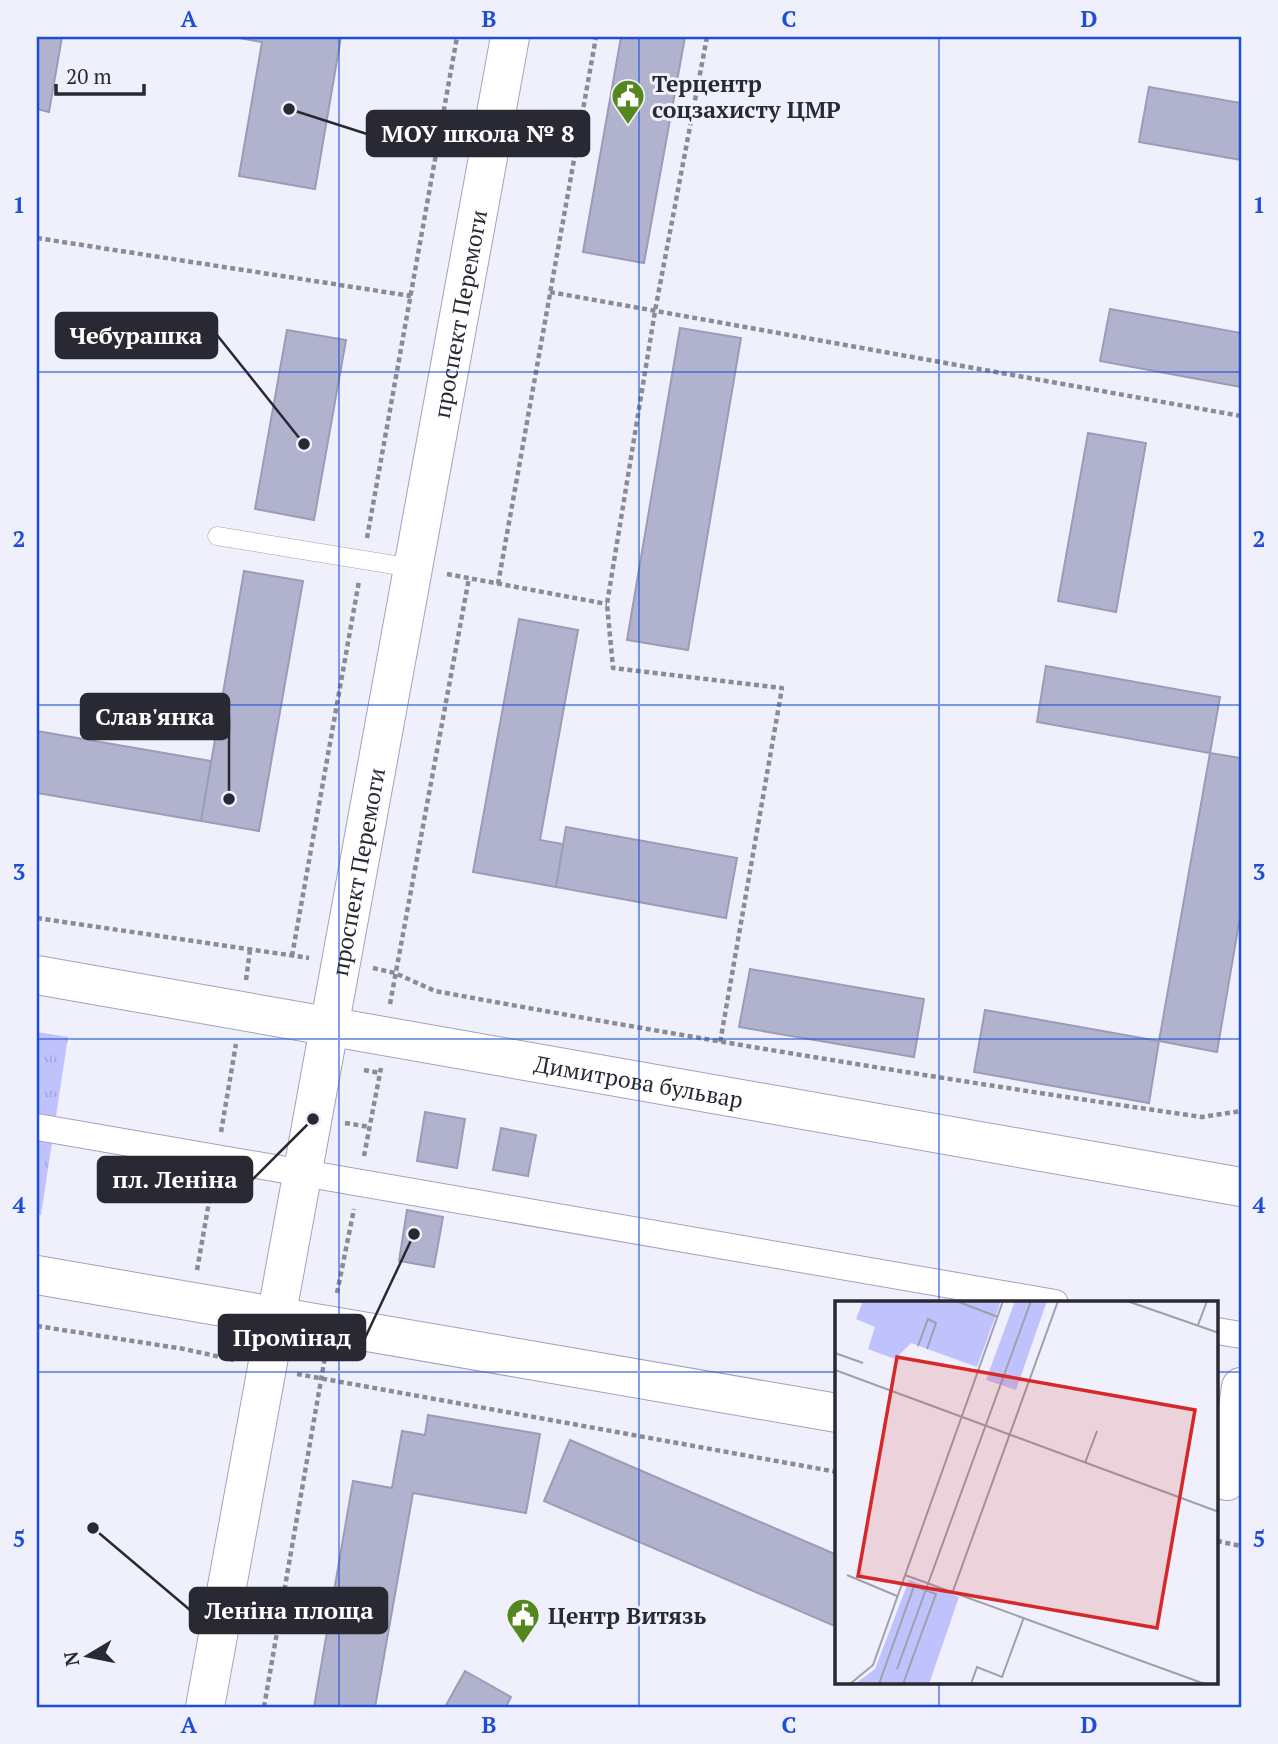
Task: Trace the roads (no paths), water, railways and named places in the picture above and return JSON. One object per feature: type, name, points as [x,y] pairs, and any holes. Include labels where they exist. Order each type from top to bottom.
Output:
[{"type":"street","name":"проспект Перемоги","points":[[205,1707],[510,37]]},
{"type":"street","name":"Димитрова бульвар","points":[[37,975],[1241,1187]]},
{"type":"street","points":[[37,1127],[1043,1301]]},
{"type":"street","points":[[37,1275],[835,1413]]},
{"type":"street","points":[[1218,1331],[1241,1335]]},
{"type":"street","points":[[1228,1481],[1241,1387]]},
{"type":"lane","points":[[217,536],[413,568]]},
{"type":"place","name":"МОУ школа № 8","points":[[289,109]]},
{"type":"place","name":"Терцентр соцзахисту ЦМР","points":[[628,126]]},
{"type":"place","name":"Чебурашка","points":[[304,444]]},
{"type":"place","name":"Слав'янка","points":[[229,799]]},
{"type":"place","name":"пл. Леніна","points":[[313,1119]]},
{"type":"place","name":"Промінад","points":[[414,1234]]},
{"type":"place","name":"Леніна площа","points":[[93,1528]]},
{"type":"place","name":"Центр Витязь","points":[[523,1645]]}]
